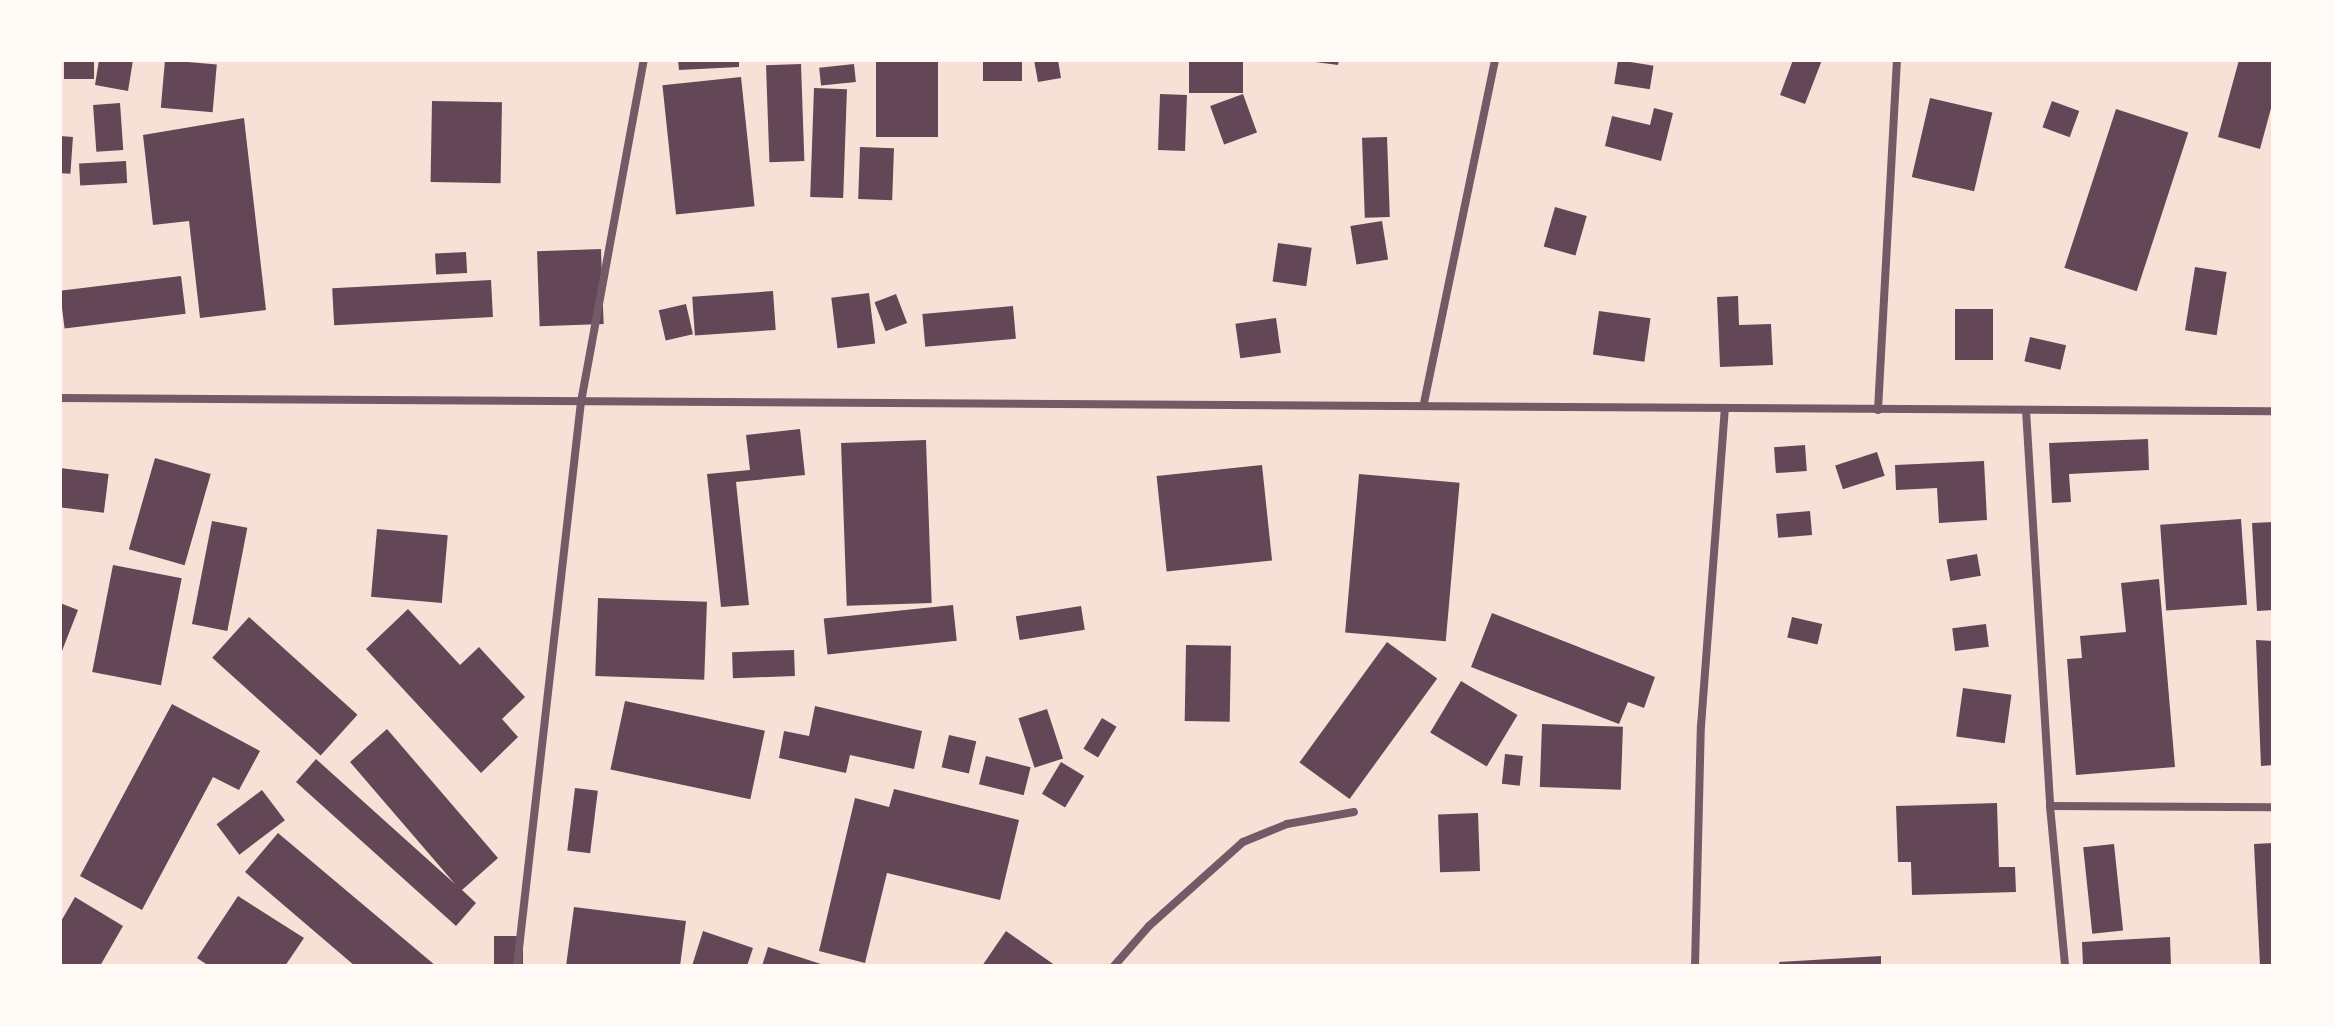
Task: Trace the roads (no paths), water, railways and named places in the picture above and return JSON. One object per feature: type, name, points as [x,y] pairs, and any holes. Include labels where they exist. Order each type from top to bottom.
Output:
[{"type":"street","points":[[517,966],[581,402],[644,60]]},
{"type":"street","points":[[1424,403],[1495,60]]},
{"type":"street","points":[[1878,410],[1897,60]]},
{"type":"street","points":[[60,398],[1424,403],[1725,410],[2273,411]]},
{"type":"street","points":[[1695,966],[1701,726],[1725,410]]},
{"type":"street","points":[[2026,410],[2050,806],[2065,966]]},
{"type":"street","points":[[2050,806],[2273,807]]},
{"type":"street","points":[[1114,966],[1149,926],[1243,842],[1287,824],[1354,812]]}]
